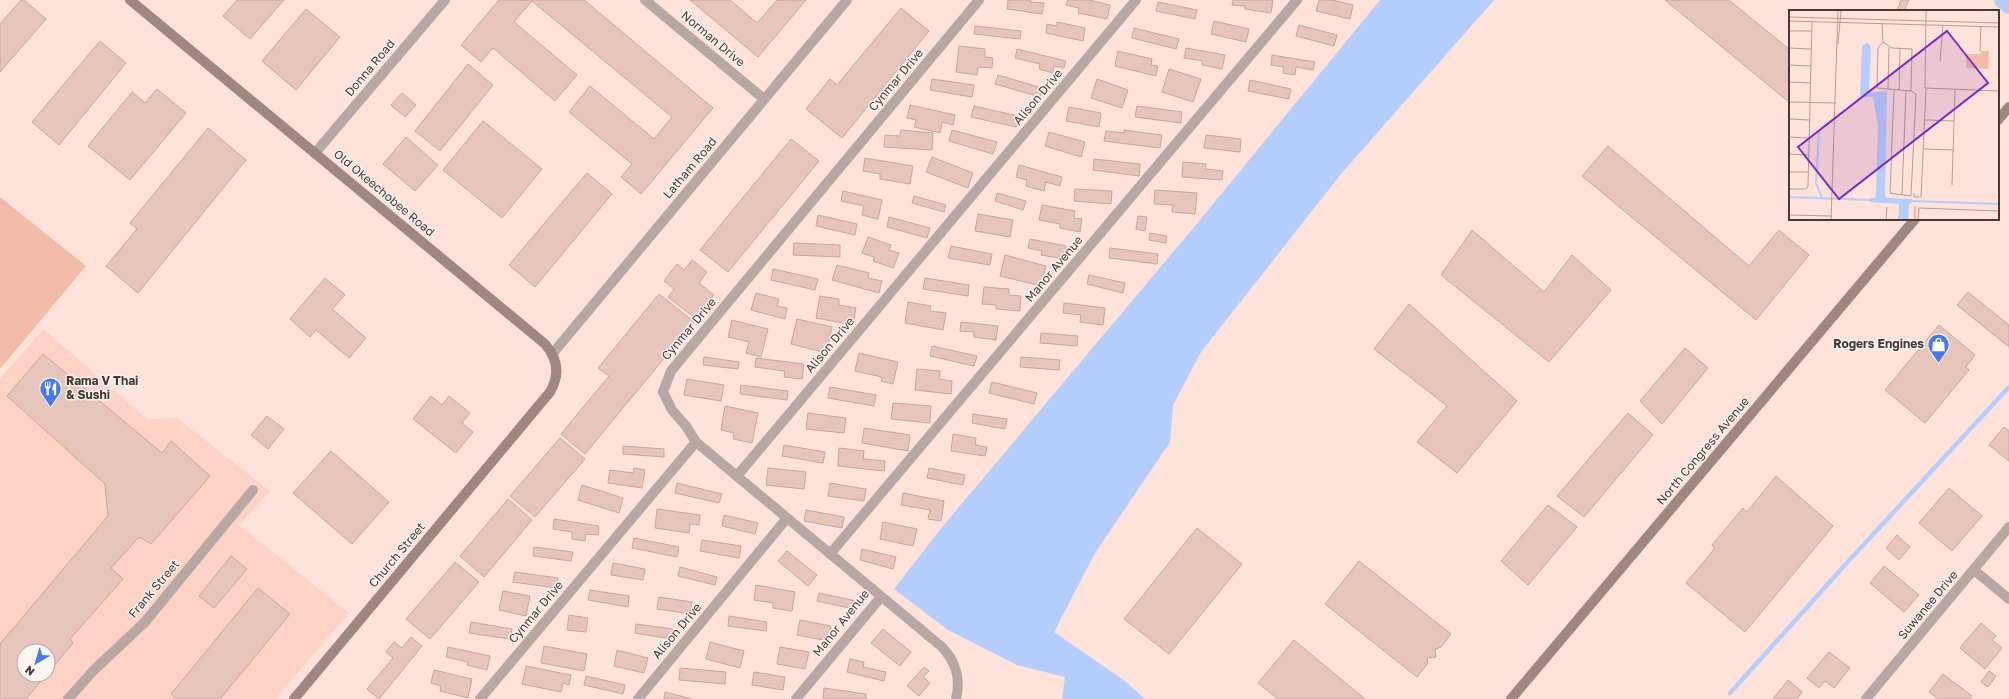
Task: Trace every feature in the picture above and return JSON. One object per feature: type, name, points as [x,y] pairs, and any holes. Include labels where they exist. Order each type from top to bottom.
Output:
[{"type":"street","name":"Old Okeechobee Road","points":[[130,0],[545,344],[553,353]]},
{"type":"street","name":"Donna Road","points":[[315,153],[445,0]]},
{"type":"street","name":"Norman Drive","points":[[645,0],[764,99]]},
{"type":"street","name":"Latham Road","points":[[553,353],[847,0]]},
{"type":"street","name":"Cynmar Drive","points":[[480,699],[696,442],[686,426],[672,410],[663,392],[671,370],[979,0]]},
{"type":"street","name":"Alison Drive","points":[[737,476],[1136,0]]},
{"type":"street","name":"Manor Avenue","points":[[830,554],[1297,0]]},
{"type":"street","points":[[1999,119],[2009,107]]},
{"type":"street","name":"North Congress Avenue","points":[[1511,699],[1914,220]]},
{"type":"street","name":"Church Street","points":[[294,699],[521,427],[555,383],[558,372],[553,353]]},
{"type":"street","points":[[696,442],[787,518]]},
{"type":"street","name":"Frank Street","points":[[68,699],[92,671],[145,622],[253,490]]},
{"type":"street","name":"Alison Drive","points":[[638,699],[787,518]]},
{"type":"street","name":"Manor Avenue","points":[[787,518],[882,597],[796,699]]},
{"type":"street","name":"Suwanee Drive","points":[[1866,699],[2009,527]]},
{"type":"street","points":[[1974,570],[2009,599]]},
{"type":"street","points":[[882,597],[949,655],[958,676],[956,699]]},
{"type":"shaded area","points":[[0,197],[86,266],[0,369]]},
{"type":"shaded area","points":[[43,329],[147,419],[177,418],[270,491],[239,525],[349,613],[275,699],[0,699],[0,379]]},
{"type":"water","points":[[1380,0],[1494,0],[1341,174],[1201,352],[1173,405],[1170,442],[1095,553],[1054,632],[1125,681],[1145,699],[1062,699],[1065,677],[1017,665],[948,630],[894,589],[943,526],[1200,220]]},
{"type":"building","points":[[21,0],[24,0],[46,19],[0,72],[0,24]]},
{"type":"building","points":[[237,0],[284,0],[250,39],[223,16]]},
{"type":"building","points":[[499,0],[584,0],[713,108],[641,194],[621,177],[632,164],[569,112],[590,86],[654,139],[672,117],[532,1],[514,22],[577,75],[555,101],[493,48],[481,62],[461,45]]},
{"type":"building","points":[[690,0],[730,0],[757,23],[777,0],[806,0],[758,57]]},
{"type":"building","points":[[1008,0],[1031,0],[1030,2],[1044,3],[1042,14],[1007,9]]},
{"type":"building","points":[[1068,0],[1089,0],[1110,5],[1107,19],[1078,13],[1079,8],[1066,5]]},
{"type":"building","points":[[1233,0],[1273,0],[1271,13],[1245,9],[1245,6],[1232,5]]},
{"type":"building","points":[[1319,0],[1332,0],[1353,5],[1350,19],[1316,11]]},
{"type":"building","points":[[1665,0],[1729,0],[1789,49],[1789,102]]},
{"type":"building","points":[[1901,0],[1909,0],[1904,10],[1897,10]]},
{"type":"building","points":[[1158,2],[1197,10],[1195,19],[1156,11]]},
{"type":"building","points":[[901,8],[929,31],[842,138],[806,109],[830,79],[837,85]]},
{"type":"building","points":[[306,9],[340,37],[296,90],[262,61]]},
{"type":"building","points":[[1214,21],[1249,29],[1246,42],[1211,34]]},
{"type":"building","points":[[1057,22],[1085,28],[1083,41],[1046,33],[1047,24],[1057,26]]},
{"type":"building","points":[[1299,25],[1337,35],[1334,46],[1296,36]]},
{"type":"building","points":[[975,26],[1021,31],[1020,39],[974,34]]},
{"type":"building","points":[[1134,28],[1179,39],[1176,49],[1132,38]]},
{"type":"building","points":[[100,41],[126,63],[59,145],[32,122]]},
{"type":"building","points":[[959,46],[985,49],[985,57],[993,58],[992,68],[978,67],[977,75],[956,72]]},
{"type":"building","points":[[1186,48],[1225,55],[1222,69],[1202,65],[1203,61],[1184,58]]},
{"type":"building","points":[[1017,49],[1066,61],[1064,68],[1054,66],[1053,73],[1039,69],[1040,64],[1015,58]]},
{"type":"building","points":[[1118,51],[1152,59],[1151,65],[1158,66],[1156,76],[1115,66]]},
{"type":"building","points":[[1272,55],[1315,62],[1313,70],[1296,67],[1295,75],[1283,73],[1284,67],[1271,65]]},
{"type":"building","points":[[468,64],[493,85],[440,151],[415,131]]},
{"type":"building","points":[[1169,69],[1201,79],[1193,102],[1162,92]]},
{"type":"building","points":[[998,75],[1042,88],[1040,97],[995,84]]},
{"type":"building","points":[[932,79],[974,85],[972,97],[930,90]]},
{"type":"building","points":[[1097,79],[1128,90],[1122,108],[1091,98]]},
{"type":"building","points":[[1250,80],[1291,89],[1289,99],[1248,91]]},
{"type":"building","points":[[157,89],[186,113],[130,180],[88,146],[132,92],[145,103]]},
{"type":"building","points":[[402,93],[416,105],[405,117],[391,105]]},
{"type":"building","points":[[910,105],[955,115],[953,125],[942,122],[940,133],[914,127],[916,120],[907,118]]},
{"type":"building","points":[[974,106],[1018,116],[1016,127],[971,117]]},
{"type":"building","points":[[1137,106],[1182,112],[1181,123],[1135,117]]},
{"type":"building","points":[[1069,107],[1101,113],[1099,127],[1066,121]]},
{"type":"building","points":[[483,121],[542,169],[502,218],[443,170]]},
{"type":"building","points":[[208,128],[246,160],[138,293],[106,266],[137,229],[130,223]]},
{"type":"building","points":[[901,130],[933,133],[932,150],[884,147],[885,135],[900,136]]},
{"type":"building","points":[[952,130],[997,142],[993,154],[949,141]]},
{"type":"building","points":[[1124,130],[1162,135],[1160,148],[1104,141],[1106,131],[1124,133]]},
{"type":"building","points":[[1049,132],[1085,142],[1081,157],[1045,146]]},
{"type":"building","points":[[1206,135],[1241,139],[1240,152],[1204,148]]},
{"type":"building","points":[[406,137],[438,165],[415,191],[383,164]]},
{"type":"building","points":[[791,139],[819,161],[728,272],[700,250]]},
{"type":"building","points":[[1608,146],[1749,266],[1779,230],[1809,255],[1756,320],[1582,176]]},
{"type":"building","points":[[932,157],[973,173],[968,188],[926,172]]},
{"type":"building","points":[[865,158],[913,166],[910,184],[880,179],[880,174],[863,171]]},
{"type":"building","points":[[1094,159],[1140,164],[1139,176],[1093,170]]},
{"type":"building","points":[[1183,162],[1206,164],[1205,169],[1223,171],[1222,180],[1182,177]]},
{"type":"building","points":[[1019,165],[1062,177],[1060,186],[1046,182],[1044,191],[1026,186],[1027,180],[1016,177]]},
{"type":"building","points":[[587,173],[612,194],[535,287],[509,265]]},
{"type":"building","points":[[1075,189],[1112,191],[1111,204],[1074,201]]},
{"type":"building","points":[[1155,190],[1197,193],[1195,214],[1172,212],[1173,205],[1154,204]]},
{"type":"building","points":[[843,191],[882,200],[878,219],[862,215],[864,206],[841,201]]},
{"type":"building","points":[[997,193],[1026,201],[1023,210],[995,201]]},
{"type":"building","points":[[914,196],[946,205],[944,212],[912,203]]},
{"type":"building","points":[[1042,205],[1075,211],[1074,218],[1082,219],[1080,232],[1060,228],[1060,224],[1039,220]]},
{"type":"building","points":[[978,214],[1013,220],[1010,237],[975,231]]},
{"type":"building","points":[[818,215],[857,224],[855,235],[816,226]]},
{"type":"building","points":[[1138,216],[1147,217],[1145,231],[1136,229]]},
{"type":"building","points":[[889,217],[930,228],[927,238],[887,227]]},
{"type":"building","points":[[1472,230],[1544,292],[1572,255],[1611,290],[1549,362],[1441,275]]},
{"type":"building","points":[[1150,233],[1167,236],[1166,243],[1149,240]]},
{"type":"building","points":[[868,237],[891,245],[889,250],[899,253],[893,268],[873,261],[874,257],[862,253]]},
{"type":"building","points":[[1030,239],[1066,246],[1064,259],[1041,255],[1042,251],[1028,248]]},
{"type":"building","points":[[794,243],[840,245],[840,257],[793,255]]},
{"type":"building","points":[[951,246],[992,254],[990,265],[948,258]]},
{"type":"building","points":[[1110,248],[1158,254],[1157,264],[1109,258]]},
{"type":"building","points":[[1005,255],[1046,266],[1041,286],[1000,276]]},
{"type":"building","points":[[692,260],[707,272],[699,283],[714,295],[695,318],[668,297],[674,289],[664,281],[677,264],[684,270]]},
{"type":"building","points":[[837,265],[869,273],[868,278],[882,281],[879,293],[832,280]]},
{"type":"building","points":[[773,269],[818,279],[815,290],[771,280]]},
{"type":"building","points":[[1089,275],[1125,283],[1123,293],[1087,284]]},
{"type":"building","points":[[325,278],[345,295],[332,309],[366,338],[349,358],[316,330],[310,337],[290,319]]},
{"type":"building","points":[[925,278],[969,285],[968,296],[923,289]]},
{"type":"building","points":[[984,287],[1009,289],[1009,295],[1021,296],[1020,311],[996,309],[996,305],[982,304]]},
{"type":"building","points":[[1968,292],[2009,325],[2009,347],[1957,305]]},
{"type":"building","points":[[756,293],[779,299],[777,306],[787,308],[785,319],[751,310]]},
{"type":"building","points":[[659,294],[694,322],[585,454],[561,434],[609,376],[598,368]]},
{"type":"building","points":[[820,296],[839,299],[839,305],[856,308],[853,325],[816,318]]},
{"type":"building","points":[[908,302],[931,306],[930,311],[946,313],[943,330],[905,323]]},
{"type":"building","points":[[1064,303],[1105,308],[1103,325],[1080,322],[1081,315],[1063,313]]},
{"type":"building","points":[[1409,304],[1517,401],[1457,473],[1417,442],[1447,406],[1374,349]]},
{"type":"building","points":[[797,319],[832,327],[826,353],[791,344]]},
{"type":"building","points":[[732,320],[768,329],[761,357],[746,353],[749,342],[728,337]]},
{"type":"building","points":[[961,322],[998,326],[996,340],[974,337],[974,332],[960,331]]},
{"type":"building","points":[[1939,325],[1975,355],[1966,367],[1969,370],[1925,423],[1885,390]]},
{"type":"building","points":[[1041,333],[1078,336],[1077,346],[1040,343]]},
{"type":"building","points":[[932,346],[977,356],[974,366],[930,356]]},
{"type":"building","points":[[1685,348],[1708,368],[1662,424],[1640,401]]},
{"type":"building","points":[[859,353],[898,362],[893,384],[881,381],[882,377],[855,371]]},
{"type":"building","points":[[43,354],[162,453],[171,441],[210,476],[151,544],[139,537],[111,568],[123,579],[70,639],[73,643],[56,663],[56,643],[16,643],[16,683],[39,683],[26,699],[0,699],[0,644],[108,516],[105,484],[7,396]]},
{"type":"building","points":[[704,357],[739,362],[738,369],[703,365]]},
{"type":"building","points":[[1021,357],[1060,360],[1059,370],[1020,367]]},
{"type":"building","points":[[756,358],[804,364],[802,379],[784,377],[785,371],[755,367]]},
{"type":"building","points":[[917,369],[940,371],[939,379],[952,381],[951,394],[915,390]]},
{"type":"building","points":[[687,379],[724,385],[721,401],[684,395]]},
{"type":"building","points":[[992,382],[1037,393],[1034,404],[989,393]]},
{"type":"building","points":[[741,385],[788,391],[787,400],[740,394]]},
{"type":"building","points":[[830,387],[876,395],[874,406],[828,398]]},
{"type":"building","points":[[431,396],[442,405],[449,396],[470,413],[462,423],[473,432],[456,453],[413,419]]},
{"type":"building","points":[[893,403],[931,406],[930,423],[891,419]]},
{"type":"building","points":[[725,406],[758,413],[752,443],[733,439],[734,433],[721,430]]},
{"type":"building","points":[[808,413],[846,418],[844,433],[806,429]]},
{"type":"building","points":[[1628,413],[1653,435],[1584,517],[1557,496]]},
{"type":"building","points":[[973,414],[1007,419],[1005,429],[972,423]]},
{"type":"building","points":[[267,416],[284,429],[268,449],[251,435]]},
{"type":"building","points":[[2004,427],[2009,431],[2009,461],[1989,445]]},
{"type":"building","points":[[864,428],[910,435],[908,451],[862,443]]},
{"type":"building","points":[[953,434],[976,438],[975,445],[987,447],[985,456],[951,451]]},
{"type":"building","points":[[560,438],[585,459],[535,517],[510,496]]},
{"type":"building","points":[[784,445],[825,452],[823,463],[782,456]]},
{"type":"building","points":[[623,446],[664,449],[664,457],[623,454]]},
{"type":"building","points":[[839,448],[864,451],[863,459],[885,461],[884,471],[838,466]]},
{"type":"building","points":[[331,451],[389,502],[352,544],[293,493]]},
{"type":"building","points":[[634,468],[645,470],[642,488],[608,483],[610,470],[633,473]]},
{"type":"building","points":[[768,468],[806,472],[804,489],[766,485]]},
{"type":"building","points":[[929,468],[965,475],[963,485],[927,478]]},
{"type":"building","points":[[1776,476],[1833,526],[1745,632],[1686,583],[1715,548],[1712,545],[1743,508],[1747,512]]},
{"type":"building","points":[[677,483],[722,494],[719,503],[675,493]]},
{"type":"building","points":[[830,483],[866,489],[864,501],[828,496]]},
{"type":"building","points":[[582,485],[623,498],[619,513],[578,500]]},
{"type":"building","points":[[1949,488],[1982,516],[1952,551],[1919,523]]},
{"type":"building","points":[[903,493],[944,501],[941,521],[928,519],[930,510],[901,505]]},
{"type":"building","points":[[508,499],[532,520],[484,577],[460,556]]},
{"type":"building","points":[[1548,505],[1577,527],[1528,585],[1501,561]]},
{"type":"building","points":[[657,509],[700,515],[699,525],[690,524],[689,533],[655,528]]},
{"type":"building","points":[[806,510],[844,517],[842,528],[804,521]]},
{"type":"building","points":[[724,515],[758,523],[755,534],[722,526]]},
{"type":"building","points":[[554,519],[599,526],[598,535],[586,534],[585,541],[572,539],[572,532],[553,529]]},
{"type":"building","points":[[883,522],[917,529],[913,546],[880,539]]},
{"type":"building","points":[[1197,528],[1242,564],[1169,654],[1124,619]]},
{"type":"building","points":[[1897,535],[1910,547],[1899,560],[1886,548]]},
{"type":"building","points":[[634,538],[679,547],[677,557],[632,548]]},
{"type":"building","points":[[702,540],[741,546],[739,558],[700,551]]},
{"type":"building","points":[[534,547],[573,552],[571,561],[533,556]]},
{"type":"building","points":[[862,549],[896,557],[893,569],[860,560]]},
{"type":"building","points":[[787,551],[817,575],[808,586],[778,561]]},
{"type":"building","points":[[231,556],[247,569],[214,608],[199,596]]},
{"type":"building","points":[[1359,561],[1451,634],[1441,647],[1435,649],[1436,657],[1427,658],[1428,663],[1417,677],[1325,604]]},
{"type":"building","points":[[455,562],[479,582],[430,639],[406,619]]},
{"type":"building","points":[[613,563],[645,569],[643,580],[611,575]]},
{"type":"building","points":[[1884,566],[1919,595],[1904,612],[1870,583]]},
{"type":"building","points":[[680,567],[717,577],[715,585],[678,576]]},
{"type":"building","points":[[515,572],[558,578],[556,588],[513,582]]},
{"type":"building","points":[[756,585],[795,592],[792,611],[773,608],[773,603],[754,600]]},
{"type":"building","points":[[258,588],[290,614],[220,699],[176,699],[171,694]]},
{"type":"building","points":[[590,590],[629,596],[628,607],[588,600]]},
{"type":"building","points":[[503,591],[530,596],[526,616],[499,610]]},
{"type":"building","points":[[819,593],[856,601],[854,609],[817,601]]},
{"type":"building","points":[[659,597],[692,602],[690,614],[657,609]]},
{"type":"building","points":[[569,615],[588,618],[586,632],[567,630]]},
{"type":"building","points":[[729,616],[767,622],[766,631],[728,626]]},
{"type":"building","points":[[800,620],[831,626],[828,641],[797,635]]},
{"type":"building","points":[[471,622],[512,629],[510,639],[469,633]]},
{"type":"building","points":[[1981,623],[1996,636],[1992,640],[2002,648],[1985,669],[1960,648]]},
{"type":"building","points":[[636,624],[673,629],[671,639],[635,633]]},
{"type":"building","points":[[883,629],[911,652],[900,666],[871,643]]},
{"type":"building","points":[[411,637],[422,646],[379,699],[367,689],[393,658],[386,652],[394,642],[402,648]]},
{"type":"building","points":[[1294,640],[1365,699],[1278,699],[1258,683]]},
{"type":"building","points":[[710,642],[744,651],[740,668],[706,659]]},
{"type":"building","points":[[544,646],[587,654],[584,671],[541,663]]},
{"type":"building","points":[[448,647],[490,656],[487,670],[467,665],[468,662],[446,657]]},
{"type":"building","points":[[780,647],[809,652],[805,669],[777,664]]},
{"type":"building","points":[[617,650],[648,658],[644,673],[614,666]]},
{"type":"building","points":[[1829,652],[1850,668],[1834,688],[1825,681],[1819,688],[1807,678]]},
{"type":"building","points":[[850,659],[864,662],[863,667],[886,672],[884,681],[847,672]]},
{"type":"building","points":[[526,666],[571,675],[569,685],[563,683],[561,692],[522,684]]},
{"type":"building","points":[[924,667],[929,671],[923,677],[930,683],[919,696],[907,686]]},
{"type":"building","points":[[680,668],[726,672],[725,684],[679,680]]},
{"type":"building","points":[[434,670],[472,679],[468,698],[440,691],[441,686],[431,683]]},
{"type":"building","points":[[1989,671],[1996,676],[1988,687],[1981,682]]},
{"type":"building","points":[[754,672],[785,677],[783,690],[752,685]]},
{"type":"building","points":[[1943,674],[1972,696],[1970,699],[1938,699],[1929,692]]},
{"type":"building","points":[[586,676],[625,685],[623,694],[584,685]]},
{"type":"building","points":[[1788,680],[1802,692],[1797,699],[1773,699]]},
{"type":"building","points":[[824,688],[866,694],[866,699],[823,699]]},
{"type":"building","points":[[665,692],[692,699],[664,699]]},
{"type":"waterway","points":[[2002,0],[2009,6]]},
{"type":"waterway","points":[[1730,693],[1844,566],[2009,387]]},
{"type":"place","name":"Rogers Engines","points":[[1939,364]]},
{"type":"place","name":"Rama V Thai & Sushi","points":[[50,408]]}]
